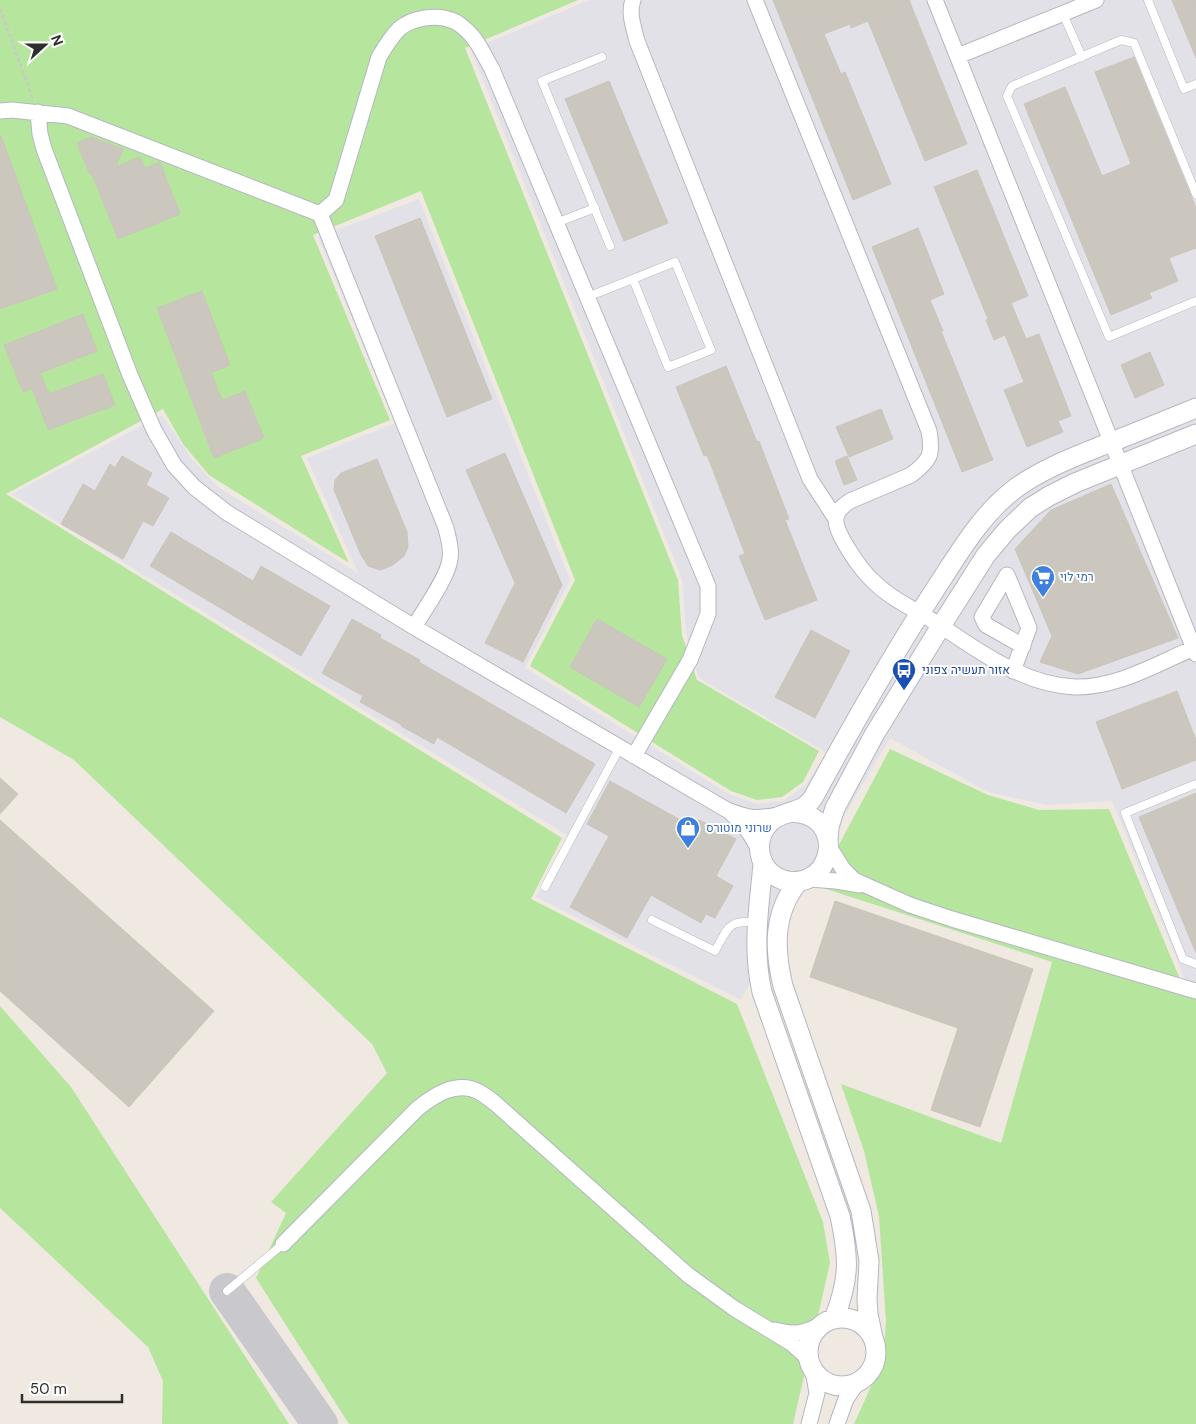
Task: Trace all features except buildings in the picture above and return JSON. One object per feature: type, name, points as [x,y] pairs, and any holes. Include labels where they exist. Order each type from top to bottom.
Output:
[{"type":"street","points":[[633,0],[631,6],[632,18],[638,42],[810,479],[836,519],[843,538],[860,567],[872,581],[974,648],[1013,671],[1046,682],[1074,687],[1096,686],[1121,680],[1195,651],[935,0]]},
{"type":"street","points":[[755,0],[929,431],[932,450],[927,460],[911,475],[850,501],[843,506],[836,519]]},
{"type":"street","points":[[958,56],[1092,1]]},
{"type":"street","points":[[320,214],[336,200],[379,57],[390,39],[401,27],[414,21],[432,17],[452,20],[474,37],[492,69],[708,586],[708,614],[690,660],[634,756]]},
{"type":"street","points":[[0,112],[12,110],[68,116],[320,214],[446,528],[450,543],[450,558],[447,570],[414,627]]},
{"type":"street","points":[[38,112],[44,150],[126,366],[154,430],[174,465],[194,487],[226,512],[414,627],[726,810],[748,829],[762,858],[777,878],[836,881],[867,886]]},
{"type":"street","points":[[726,810],[757,819],[804,807],[813,798],[853,723],[920,613],[967,541],[990,513],[1015,489],[1037,474],[1196,408]]},
{"type":"street","points":[[837,1424],[846,1399],[857,1383],[866,1376],[875,1361],[876,1349],[868,1314],[867,1299],[870,1261],[861,1210],[783,986],[779,968],[778,924],[781,909],[789,893],[803,880],[819,872],[823,866],[828,854],[829,827],[835,808],[874,735],[940,626],[986,555],[1030,508],[1049,496],[1196,434]]},
{"type":"street","points":[[1013,671],[1022,646]]},
{"type":"street","points":[[809,1424],[817,1393],[809,1346],[815,1332],[829,1321],[842,1300],[848,1261],[840,1216],[762,992],[757,971],[757,922],[762,858],[760,837],[770,821],[786,813],[808,815],[822,826],[828,843],[842,869],[854,880],[910,905],[1196,992]]},
{"type":"street","points":[[283,1244],[417,1109],[433,1096],[464,1087],[479,1092],[496,1104],[688,1275],[734,1309],[790,1343],[811,1364],[823,1380],[833,1385],[845,1386],[857,1383]]},
{"type":"street","points":[[767,1328],[787,1333],[803,1333],[829,1321],[846,1318],[857,1321],[866,1328],[873,1338]]},
{"type":"lane","points":[[1148,0],[1184,89],[1196,84]]},
{"type":"lane","points":[[1062,14],[1082,57]]},
{"type":"lane","points":[[1196,194],[1134,43],[1121,40],[1012,86],[1007,96],[1109,337],[1196,301]]},
{"type":"lane","points":[[602,57],[542,81],[610,246]]},
{"type":"lane","points":[[556,223],[595,208]]},
{"type":"lane","points":[[587,297],[675,262],[711,350],[668,367],[633,279]]},
{"type":"lane","points":[[545,887],[620,748]]},
{"type":"lane","points":[[1196,784],[1125,814],[1183,959],[1196,964]]},
{"type":"lane","points":[[652,920],[716,951],[731,925],[741,921],[757,922]]},
{"type":"lane","points":[[227,1291],[283,1244]]},
{"type":"path","points":[[0,9],[38,112]]},
{"type":"shaded area","name":"אזור תעשיה צפוני","points":[[589,0],[1196,0],[1196,996],[1191,994],[1112,801],[1046,805],[988,792],[890,738],[794,901],[741,1000],[536,897],[568,836],[12,494],[162,415],[192,459],[218,487],[358,573],[307,458],[395,423],[318,237],[419,199],[570,580],[525,668],[729,794],[757,804],[783,801],[806,785],[827,753],[699,678],[686,633],[682,579],[471,50]]},
{"type":"green space","points":[[0,0],[578,0],[465,48],[678,580],[682,635],[697,680],[819,751],[803,782],[782,797],[757,800],[731,791],[530,666],[575,580],[421,191],[313,235],[390,420],[301,456],[349,563],[209,475],[183,444],[163,409],[6,494],[562,838],[531,899],[737,1004],[823,1222],[830,1263],[793,1424],[349,1424],[256,1278],[286,1213],[271,1202],[387,1073],[372,1044],[74,760],[0,717]]},
{"type":"green space","points":[[890,749],[988,795],[1039,810],[1109,809],[1187,996],[1196,999],[1196,1424],[854,1424],[883,1360],[886,1322],[879,1216],[864,1151],[841,1084],[1001,1143],[1052,962],[817,886]]},
{"type":"green space","points":[[0,1006],[71,1087],[289,1424],[162,1424],[163,1381],[148,1347],[0,1208]]},
{"type":"taxiway","points":[[227,1291],[320,1424]]},
{"type":"place","name":"רמי לוי","points":[[1043,598]]},
{"type":"place","name":"אזור תעשיה צפוני","points":[[904,691]]},
{"type":"place","name":"שרוני מוטורס","points":[[688,849]]}]
